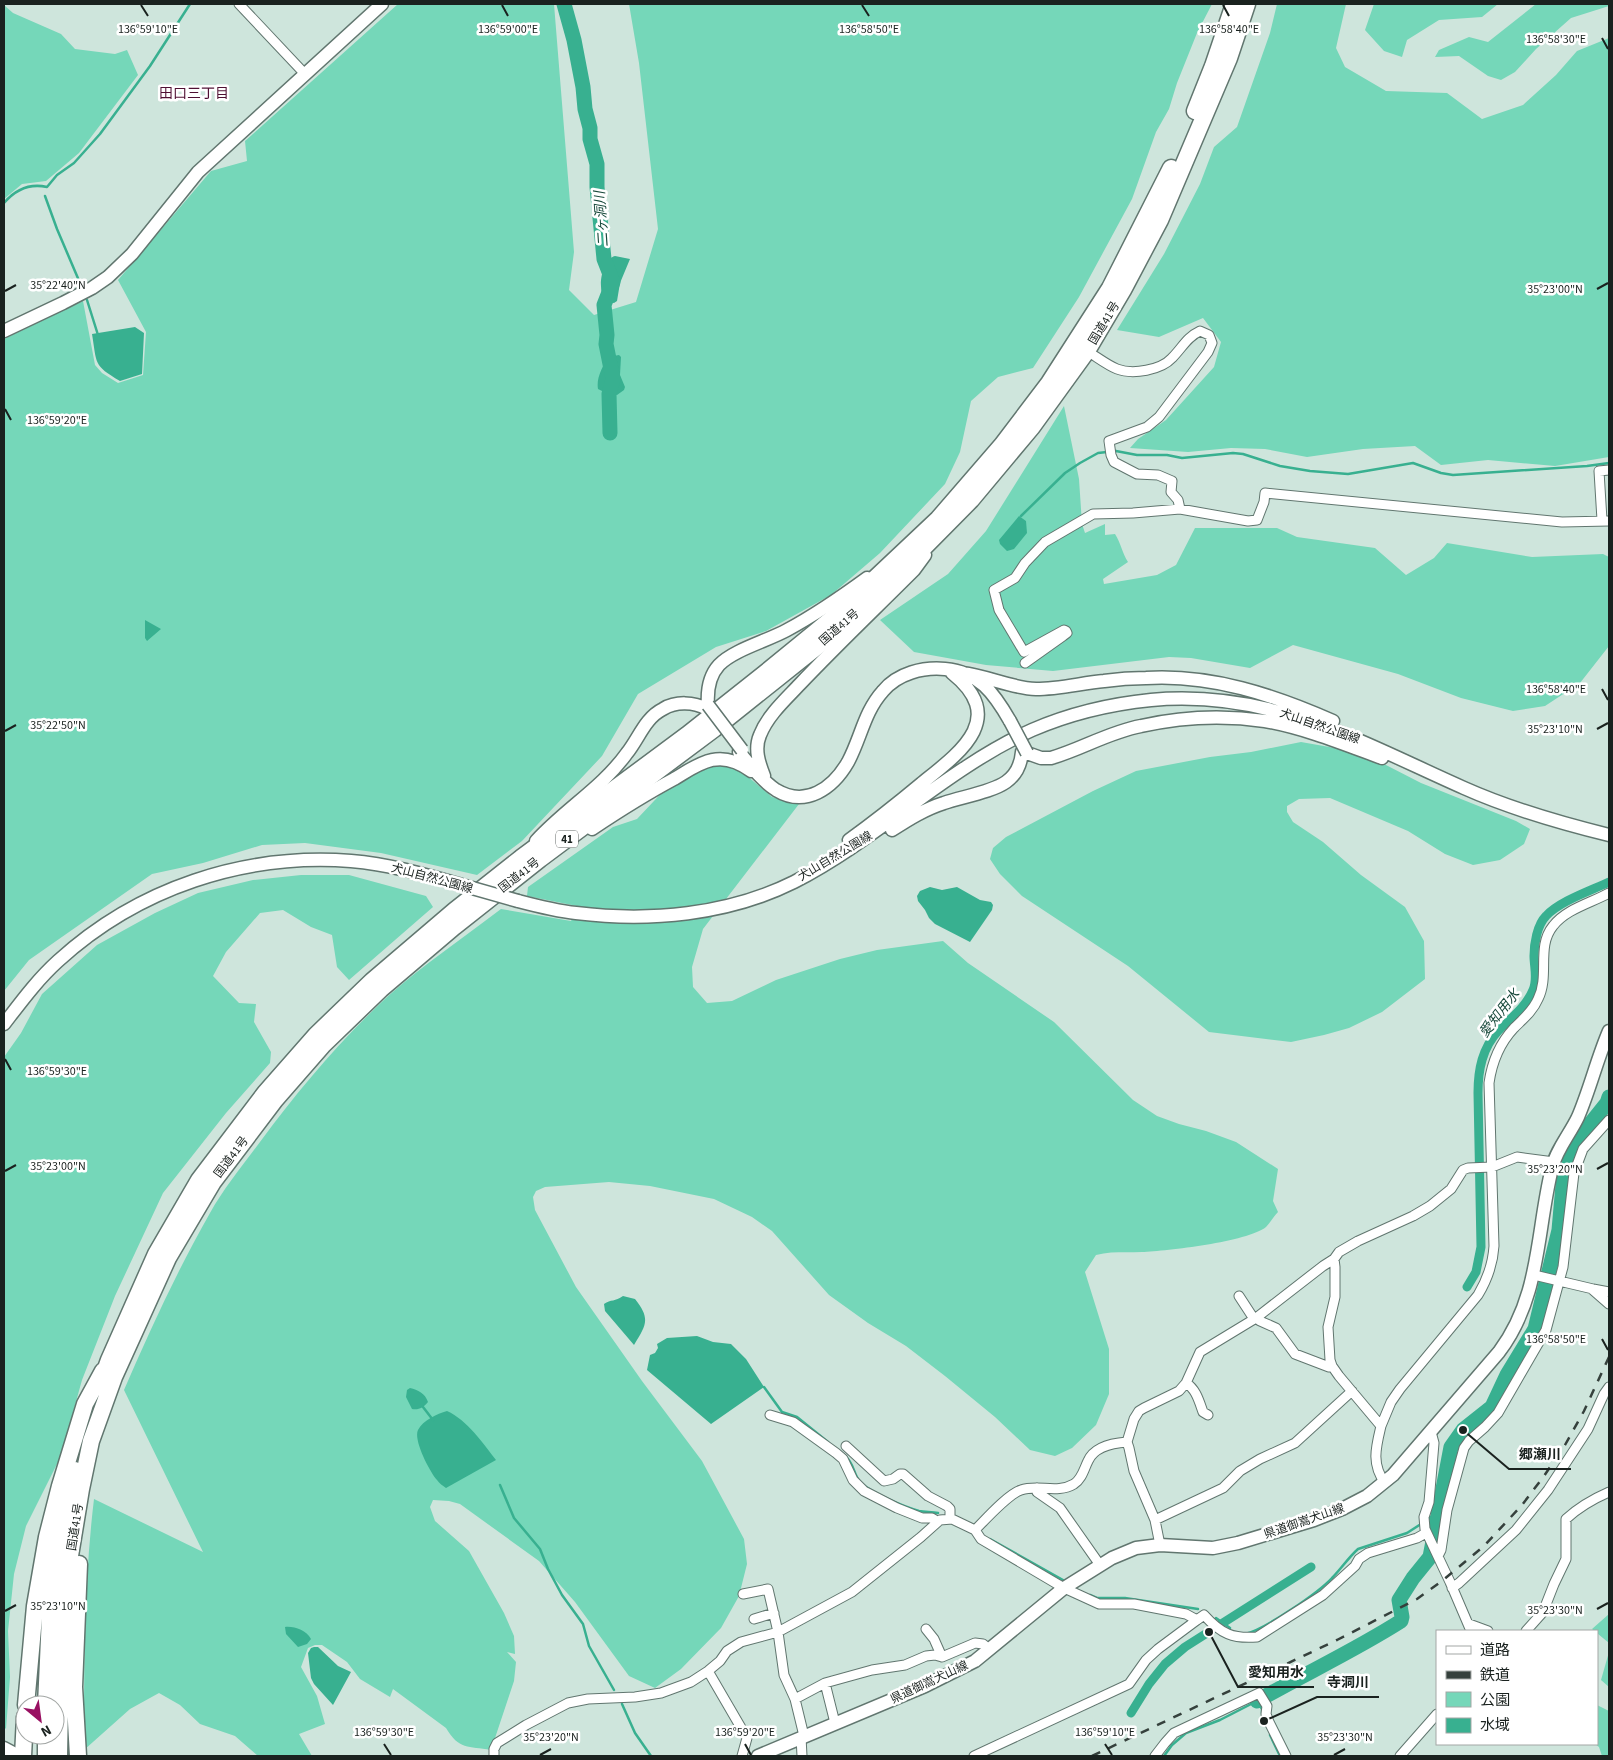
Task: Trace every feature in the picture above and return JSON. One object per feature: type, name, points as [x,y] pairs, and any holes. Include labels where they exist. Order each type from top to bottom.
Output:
[{"type":"highway","name":"国道41号","points":[[59,1756],[63,1611],[81,1489],[91,1441],[114,1377],[168,1258],[212,1182],[275,1100],[323,1045],[389,983],[454,927],[540,859],[714,729],[823,642],[884,588],[941,523],[1049,383],[1110,288],[1172,167],[1213,66],[1234,4]]},
{"type":"highway","name":"国道41号","points":[[46,1695],[50,1616],[60,1538],[86,1425],[109,1360],[156,1254],[194,1188],[265,1093],[316,1035],[372,981],[454,911],[521,858],[686,735],[764,674],[835,616],[941,523],[971,500],[1032,427],[1087,351],[1123,290],[1160,220],[1229,58],[1247,4]]},
{"type":"highway","points":[[27,1695],[35,1606],[47,1537],[60,1486],[85,1404],[109,1360]]},
{"type":"highway","points":[[78,1756],[74,1687],[82,1520],[81,1489]]},
{"type":"main road","points":[[4,331],[64,304],[108,277],[132,254],[198,172],[304,73],[382,4]]},
{"type":"main road","points":[[765,781],[708,707],[708,686],[718,666],[728,657],[786,631],[828,605],[866,578],[890,556],[941,523]]},
{"type":"main road","points":[[765,781],[759,764],[757,750],[759,737],[765,725],[777,708],[814,669],[914,570],[941,523]]},
{"type":"main road","points":[[793,882],[910,793],[962,750],[970,740],[975,727],[977,705],[969,688],[947,669]]},
{"type":"main road","points":[[540,859],[700,764],[713,760],[729,760],[739,763],[777,790],[793,797],[811,796],[826,789],[837,779],[848,761],[868,710],[883,690],[895,680],[918,670],[947,669],[1019,687],[1038,689],[1061,688],[1105,680],[1148,677],[1228,684],[1258,692],[1309,710],[1407,754],[1437,775]]},
{"type":"main road","points":[[962,673],[983,683],[993,693],[1025,752],[1041,758],[1051,758],[1112,734],[1140,726],[1204,717],[1231,718],[1275,724],[1309,733],[1386,760],[1416,765]]},
{"type":"main road","name":"犬山自然公園線","points":[[4,1024],[30,990],[58,961],[95,930],[154,896],[216,873],[289,860],[352,861],[388,866],[518,902],[574,913],[636,917],[693,913],[741,902],[793,882],[840,856],[955,774],[990,753],[1039,728],[1085,712],[1153,700],[1231,702],[1282,712],[1336,730],[1465,789],[1508,806],[1549,820],[1609,835]]},
{"type":"main road","points":[[521,858],[552,823],[614,770],[653,716],[675,704],[708,707]]},
{"type":"main road","points":[[793,882],[817,874],[848,858],[925,810],[1006,782],[1018,768],[1025,752]]},
{"type":"main road","name":"県道御嵩犬山線","points":[[758,1756],[952,1674],[974,1661],[1064,1588],[1112,1558],[1136,1548],[1160,1545],[1213,1548],[1238,1543],[1314,1520],[1342,1509],[1367,1496],[1385,1482],[1411,1457],[1510,1337],[1520,1318],[1537,1276],[1554,1162],[1577,1118],[1601,1049],[1609,1032]]},
{"type":"main road","points":[[4,1748],[21,1756]]},
{"type":"street","points":[[239,4],[304,73]]},
{"type":"street","points":[[1087,351],[1118,370],[1132,371],[1157,367],[1166,363],[1192,335],[1200,331],[1209,335],[1212,343],[1208,352],[1158,416],[1147,427],[1109,441],[1114,462],[1136,474],[1158,475],[1172,481],[1171,492],[1178,500],[1180,509]]},
{"type":"street","points":[[1025,663],[1067,633],[1064,630],[1024,652],[999,610],[994,590],[1015,578],[1046,542],[1093,514],[1133,514],[1180,509],[1248,521],[1256,520],[1264,502],[1265,493],[1562,522],[1606,521],[1599,471],[1609,470]]},
{"type":"street","points":[[1385,1482],[1376,1464],[1375,1453],[1381,1426],[1391,1402],[1478,1295],[1488,1277],[1494,1255],[1490,1083],[1495,1056],[1512,1030],[1532,1009],[1543,988],[1546,936],[1554,924],[1564,916],[1609,893]]},
{"type":"street","points":[[1438,1554],[1441,1550],[1447,1510],[1464,1448],[1469,1440],[1493,1420],[1546,1330],[1560,1282],[1574,1173],[1583,1149],[1609,1120]]},
{"type":"street","points":[[1160,1545],[1155,1520],[1134,1471],[1127,1442],[1134,1419],[1139,1411],[1179,1391],[1186,1383],[1200,1352],[1255,1319],[1334,1259],[1338,1252],[1430,1206],[1451,1189],[1463,1170],[1492,1167],[1517,1157],[1554,1162]]},
{"type":"street","points":[[1334,1259],[1335,1297],[1328,1327],[1332,1366],[1381,1426]]},
{"type":"street","points":[[1537,1276],[1609,1292]]},
{"type":"street","points":[[1593,1289],[1609,1304]]},
{"type":"street","points":[[1239,1296],[1255,1319],[1276,1328],[1296,1354],[1329,1367],[1332,1366]]},
{"type":"street","points":[[1186,1383],[1196,1393],[1203,1412],[1208,1415]]},
{"type":"street","points":[[1452,1588],[1516,1530],[1548,1490],[1588,1429],[1609,1387]]},
{"type":"street","points":[[1155,1520],[1223,1488],[1240,1471],[1260,1459],[1295,1443],[1352,1391]]},
{"type":"street","points":[[770,1415],[793,1422],[836,1453],[843,1459],[853,1480],[864,1490],[897,1508],[922,1518],[932,1518],[937,1521]]},
{"type":"street","points":[[1431,1432],[1434,1443],[1429,1502],[1424,1517],[1425,1531],[1438,1554],[1470,1628]]},
{"type":"street","points":[[975,1530],[1019,1490],[1064,1488],[1075,1483],[1096,1451],[1104,1447],[1127,1442]]},
{"type":"street","points":[[846,1446],[884,1481],[903,1474],[928,1496],[947,1506],[950,1509],[950,1519]]},
{"type":"street","points":[[1037,1488],[1037,1492],[1042,1497],[1060,1508],[1100,1565]]},
{"type":"street","points":[[1527,1630],[1543,1612],[1566,1559],[1566,1519],[1592,1499],[1609,1492]]},
{"type":"street","points":[[494,1756],[494,1749],[497,1743],[568,1703],[588,1699],[634,1697],[661,1693],[691,1682],[708,1671],[728,1651],[741,1642],[778,1632],[852,1592],[921,1537],[937,1521],[950,1519],[975,1530],[981,1539],[1064,1588],[1099,1604],[1134,1604],[1186,1614],[1197,1620]]},
{"type":"street","points":[[974,1756],[1129,1684],[1152,1654],[1172,1637],[1204,1615],[1227,1634],[1236,1638],[1257,1637],[1323,1595],[1368,1553],[1417,1538],[1425,1531]]},
{"type":"street","points":[[743,1594],[768,1589],[778,1632],[784,1675],[795,1699],[802,1736],[802,1756]]},
{"type":"street","points":[[754,1619],[774,1613]]},
{"type":"street","points":[[926,1629],[934,1639],[942,1657]]},
{"type":"street","points":[[795,1699],[825,1683],[872,1670],[905,1665],[926,1656],[935,1655],[942,1657],[975,1643],[983,1644],[989,1649]]},
{"type":"street","points":[[708,1671],[747,1738],[742,1756]]},
{"type":"street","points":[[825,1683],[835,1723]]},
{"type":"street","points":[[1155,1756],[1174,1733],[1259,1693],[1265,1701],[1269,1722],[1286,1756]]},
{"type":"street","points":[[1400,1756],[1436,1715]]},
{"type":"green space","points":[[398,4],[554,4],[574,252],[569,290],[594,315],[636,302],[658,229],[639,63],[629,4],[1212,4],[1197,33],[1169,109],[1156,132],[1132,199],[1079,297],[1033,368],[998,377],[971,401],[960,452],[945,484],[880,553],[831,595],[766,631],[716,647],[638,694],[602,756],[522,841],[477,875],[381,853],[305,843],[262,845],[203,863],[152,874],[29,960],[4,991],[4,339],[83,301],[95,365],[102,373],[118,383],[143,375],[146,332],[118,280],[211,171],[247,161],[245,141]]},
{"type":"green space","points":[[1277,4],[1346,4],[1336,48],[1345,67],[1386,91],[1447,93],[1482,119],[1523,105],[1556,75],[1577,51],[1609,38],[1609,457],[1555,466],[1488,460],[1441,465],[1415,446],[1363,449],[1307,457],[1265,449],[1231,448],[1188,452],[1130,448],[1138,439],[1166,420],[1214,367],[1221,342],[1203,318],[1159,337],[1117,330],[1164,254],[1200,184],[1214,147],[1237,127],[1270,33]]},
{"type":"green space","points":[[1374,4],[1498,4],[1482,17],[1439,20],[1407,40],[1402,57],[1384,51],[1365,30]]},
{"type":"green space","points":[[1536,4],[1609,4],[1609,6],[1571,18],[1536,49],[1515,72],[1501,80],[1488,76],[1459,56],[1435,57],[1439,50],[1469,37],[1488,42]]},
{"type":"green space","points":[[4,5],[13,13],[61,34],[75,49],[115,54],[127,50],[138,75],[79,153],[46,181],[22,184],[4,199]]},
{"type":"green space","points":[[1064,406],[1079,479],[1082,524],[1085,533],[1105,524],[1105,535],[1115,534],[1128,562],[1103,579],[1104,584],[1157,575],[1176,565],[1195,528],[1277,528],[1297,537],[1375,548],[1406,575],[1434,558],[1447,543],[1532,557],[1603,554],[1609,557],[1609,646],[1580,683],[1545,706],[1513,711],[1461,698],[1398,674],[1293,645],[1250,668],[1191,658],[1169,657],[1053,671],[986,665],[914,652],[880,620],[948,574],[986,531]]},
{"type":"green space","points":[[1301,742],[1335,748],[1384,764],[1421,783],[1516,821],[1530,829],[1524,844],[1500,860],[1473,865],[1445,854],[1408,831],[1330,798],[1299,799],[1287,806],[1287,812],[1293,822],[1323,842],[1361,875],[1405,907],[1424,941],[1425,979],[1382,1012],[1349,1028],[1291,1042],[1209,1032],[1128,966],[1022,896],[1000,874],[990,859],[993,848],[1006,837],[1093,791],[1136,771]]},
{"type":"green space","points":[[717,764],[739,769],[772,797],[799,804],[703,929],[692,967],[693,987],[707,1003],[732,1001],[776,980],[840,959],[877,950],[943,941],[968,963],[1054,1022],[1133,1100],[1157,1116],[1236,1142],[1278,1169],[1273,1201],[1278,1212],[1266,1227],[1242,1237],[1206,1245],[1169,1250],[1096,1255],[1085,1272],[1109,1349],[1109,1394],[1096,1425],[1072,1448],[1055,1456],[1030,1450],[995,1417],[945,1376],[906,1346],[868,1323],[829,1295],[772,1231],[752,1217],[714,1199],[650,1186],[609,1182],[545,1187],[536,1191],[533,1197],[535,1210],[576,1287],[642,1381],[702,1461],[744,1539],[747,1564],[739,1596],[721,1628],[681,1669],[655,1688],[629,1676],[575,1602],[539,1561],[460,1504],[433,1500],[430,1507],[435,1521],[469,1551],[504,1613],[514,1636],[515,1654],[507,1652],[516,1662],[514,1681],[491,1750],[460,1744],[446,1728],[393,1689],[390,1697],[360,1679],[347,1662],[322,1645],[315,1645],[308,1648],[301,1667],[317,1696],[325,1724],[299,1734],[312,1756],[258,1756],[235,1736],[200,1724],[180,1705],[159,1693],[130,1709],[84,1750],[86,1593],[94,1499],[203,1552],[124,1390],[175,1279],[215,1204],[240,1168],[305,1085],[352,1031],[387,997],[501,909],[571,921],[577,906],[527,896],[528,887],[613,827],[637,819],[670,784]]},
{"type":"green space","points":[[301,875],[349,875],[426,896],[433,907],[349,980],[337,967],[332,935],[311,927],[283,910],[260,913],[226,952],[213,976],[239,1003],[256,1004],[254,1022],[271,1052],[270,1063],[226,1113],[163,1193],[115,1296],[82,1380],[61,1456],[26,1526],[14,1574],[8,1631],[10,1677],[6,1729],[4,1727],[4,1057],[21,1033],[42,994],[97,945],[155,913],[198,893],[253,880]]},
{"type":"green space","points":[[1609,1614],[1609,1643],[1598,1634],[1598,1630],[1592,1629]]},
{"type":"green space","points":[[1609,1652],[1609,1687],[1601,1680]]},
{"type":"green space","points":[[1598,1706],[1609,1711],[1609,1756],[1602,1756],[1596,1745],[1598,1745]]},
{"type":"water","points":[[615,256],[630,259],[620,283],[617,301],[614,303],[605,301],[601,290],[601,283],[606,263]]},
{"type":"water","points":[[135,327],[144,333],[142,374],[120,381],[105,371],[98,363],[92,334]]},
{"type":"water","points":[[619,355],[621,357],[620,375],[625,387],[617,395],[598,389],[598,381],[600,372],[608,357]]},
{"type":"water","points":[[1019,516],[1026,521],[1027,533],[1014,549],[1007,551],[1000,544],[999,540]]},
{"type":"water","points":[[145,620],[161,629],[147,641],[145,638]]},
{"type":"water","points":[[930,887],[942,890],[957,887],[980,900],[991,902],[993,905],[992,910],[970,942],[935,924],[929,918],[918,901],[917,896],[920,891]]},
{"type":"water","points":[[623,1296],[635,1299],[645,1317],[644,1327],[634,1345],[605,1311],[604,1304]]},
{"type":"water","points":[[697,1336],[713,1342],[731,1344],[746,1359],[764,1387],[711,1424],[647,1370],[650,1355],[655,1353],[658,1348],[657,1344],[667,1338]]},
{"type":"water","points":[[410,1388],[425,1396],[428,1402],[423,1407],[412,1409],[406,1397],[407,1390]]},
{"type":"water","points":[[447,1411],[468,1426],[496,1460],[446,1488],[434,1476],[420,1448],[417,1435],[420,1426],[427,1420]]},
{"type":"water","points":[[285,1627],[300,1629],[311,1639],[307,1644],[298,1647],[286,1634]]},
{"type":"water","points":[[314,1647],[318,1647],[338,1666],[351,1672],[333,1705],[311,1678],[308,1653]]},
{"type":"waterway","points":[[4,203],[13,194],[28,187],[47,187],[57,175],[74,163],[100,134],[150,66],[190,4]]},
{"type":"waterway","name":"二ヶ洞川","points":[[564,4],[574,40],[585,109],[590,128],[590,139],[597,164],[597,187],[604,259],[613,282],[604,305],[606,344],[613,379],[609,394],[610,433]]},
{"type":"waterway","points":[[45,196],[80,283]]},
{"type":"waterway","points":[[87,300],[98,335]]},
{"type":"waterway","points":[[1021,516],[1065,473],[1098,453],[1116,451],[1137,455],[1167,455],[1182,458],[1233,453],[1243,454],[1280,466],[1348,474],[1413,463],[1441,473],[1453,475],[1609,463]]},
{"type":"waterway","name":"愛知用水","points":[[1467,1287],[1476,1272],[1481,1247],[1478,1093],[1482,1060],[1493,1037],[1523,1007],[1533,990],[1536,977],[1535,946],[1538,929],[1543,920],[1567,901],[1609,882]]},
{"type":"waterway","points":[[1257,1701],[1401,1621],[1399,1600],[1413,1578],[1430,1557],[1451,1447],[1463,1430],[1492,1407],[1507,1375],[1535,1329],[1559,1230],[1564,1174],[1575,1143],[1607,1103],[1609,1097]]},
{"type":"waterway","points":[[764,1387],[782,1412],[797,1417],[828,1442]]},
{"type":"waterway","points":[[423,1407],[433,1420]]},
{"type":"waterway","points":[[845,1456],[851,1462],[858,1480],[873,1491],[913,1509],[938,1513]]},
{"type":"waterway","points":[[500,1485],[514,1518],[540,1549],[562,1595],[583,1624],[589,1646],[614,1690]]},
{"type":"waterway","points":[[1426,1521],[1431,1517],[1437,1517]]},
{"type":"waterway","points":[[1245,1634],[1265,1626],[1315,1593],[1332,1578],[1358,1549],[1407,1533],[1421,1524]]},
{"type":"waterway","points":[[990,1539],[1063,1580]]},
{"type":"waterway","name":"愛知用水","points":[[1131,1713],[1149,1684],[1165,1664],[1185,1647],[1311,1567]]},
{"type":"waterway","points":[[1090,1595],[1097,1598],[1125,1598],[1198,1609]]},
{"type":"waterway","name":"愛知用水","points":[[1216,1618],[1230,1628]]},
{"type":"waterway","points":[[1164,1756],[1172,1745],[1186,1733],[1220,1720],[1257,1701],[1262,1709],[1262,1713]]},
{"type":"waterway","points":[[622,1704],[635,1733],[651,1756]]},
{"type":"waterway","points":[[1270,1735],[1280,1756]]},
{"type":"railway","points":[[1092,1756],[1337,1640],[1417,1599],[1442,1581],[1484,1546],[1522,1505],[1544,1476],[1565,1445],[1584,1411],[1609,1357]]},
{"type":"place","name":"郷瀬川","points":[[1463,1430]]},
{"type":"place","name":"愛知用水","points":[[1209,1632]]},
{"type":"place","name":"寺洞川","points":[[1264,1721]]},
{"type":"district","name":"田口三丁目","points":[[194,93]]}]
